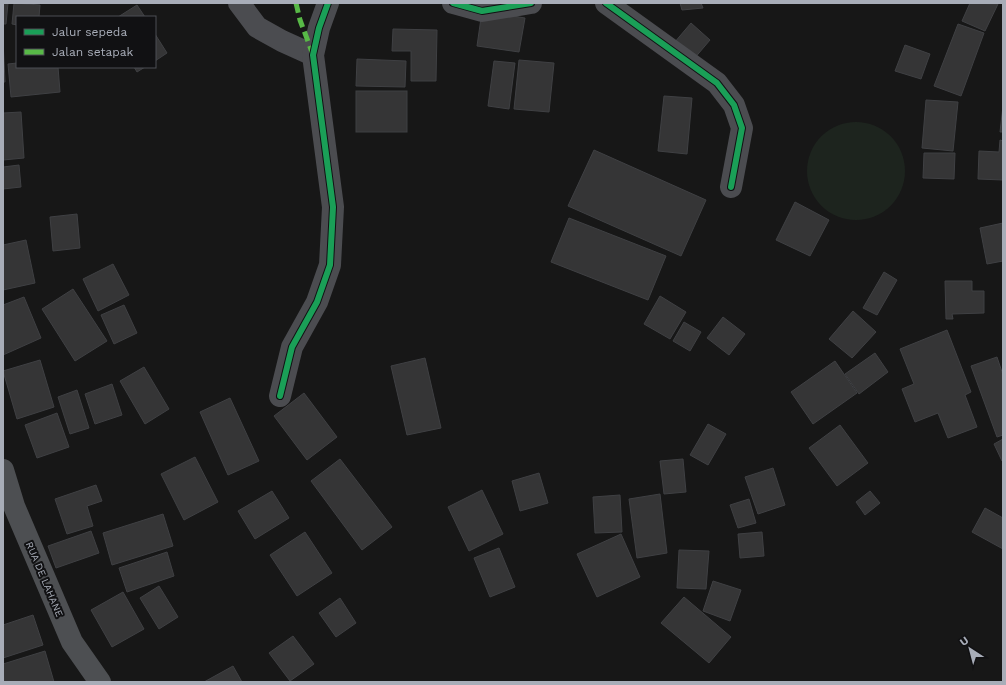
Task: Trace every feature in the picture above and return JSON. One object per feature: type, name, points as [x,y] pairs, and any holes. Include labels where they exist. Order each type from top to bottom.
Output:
[{"type":"main road","name":"RUA DE LAHANE","points":[[3,470],[14,506],[72,642],[100,682]]},
{"type":"street","points":[[238,3],[257,27],[282,41],[313,55]]},
{"type":"street","points":[[280,396],[292,347],[317,302],[330,265],[333,207],[313,55],[319,28],[328,3]]},
{"type":"street","points":[[453,3],[482,11],[531,3]]},
{"type":"street","points":[[606,3],[717,83],[734,105],[742,128],[731,187]]},
{"type":"shaded area","points":[[846,122],[866,122],[875,125],[891,136],[902,152],[905,161],[905,181],[902,190],[891,206],[875,217],[866,220],[846,220],[829,212],[821,206],[815,198],[807,181],[807,161],[815,144],[821,136],[829,130]]},
{"type":"building","points":[[3,3],[8,3],[6,24],[3,24]]},
{"type":"building","points":[[14,3],[40,5],[39,16],[16,16],[16,25],[12,24]]},
{"type":"building","points":[[680,3],[701,3],[703,8],[682,10]]},
{"type":"building","points":[[970,3],[998,4],[985,31],[962,21]]},
{"type":"building","points":[[137,5],[144,16],[120,16]]},
{"type":"building","points":[[482,11],[525,18],[519,52],[477,46]]},
{"type":"building","points":[[691,23],[710,40],[693,60],[674,43]]},
{"type":"building","points":[[958,24],[984,33],[961,96],[934,86]]},
{"type":"building","points":[[393,29],[437,30],[436,81],[411,81],[411,51],[392,51]]},
{"type":"building","points":[[156,36],[167,53],[156,60]]},
{"type":"building","points":[[3,40],[5,82],[3,82]]},
{"type":"building","points":[[905,45],[930,54],[921,79],[895,71]]},
{"type":"building","points":[[357,59],[406,61],[405,87],[356,86]]},
{"type":"building","points":[[519,60],[554,63],[549,112],[514,109]]},
{"type":"building","points":[[494,61],[515,63],[509,109],[488,106]]},
{"type":"building","points":[[16,63],[16,68],[58,68],[60,92],[11,97],[8,64]]},
{"type":"building","points":[[135,68],[143,68],[137,72]]},
{"type":"building","points":[[356,91],[407,91],[407,132],[356,132]]},
{"type":"building","points":[[664,96],[692,98],[687,154],[658,151]]},
{"type":"building","points":[[926,100],[958,102],[953,151],[922,148]]},
{"type":"building","points":[[1003,106],[1003,132],[1000,132]]},
{"type":"building","points":[[21,112],[24,158],[3,160],[3,113]]},
{"type":"building","points":[[1000,140],[1003,141],[1003,180],[978,179],[979,151],[999,152]]},
{"type":"building","points":[[594,150],[706,200],[681,256],[568,206]]},
{"type":"building","points":[[924,153],[955,153],[954,179],[923,178]]},
{"type":"building","points":[[19,165],[21,187],[3,189],[3,167]]},
{"type":"building","points":[[795,202],[829,220],[810,256],[776,240]]},
{"type":"building","points":[[77,214],[80,248],[53,251],[50,217]]},
{"type":"building","points":[[569,218],[666,256],[648,300],[551,262]]},
{"type":"building","points":[[1003,223],[1003,261],[987,264],[980,228]]},
{"type":"building","points":[[26,240],[35,283],[3,290],[3,245]]},
{"type":"building","points":[[113,264],[129,295],[98,311],[83,279]]},
{"type":"building","points":[[884,272],[897,280],[877,315],[863,308]]},
{"type":"building","points":[[945,281],[972,281],[972,291],[984,291],[984,313],[952,314],[953,319],[946,319]]},
{"type":"building","points":[[73,289],[107,341],[75,361],[42,309]]},
{"type":"building","points":[[660,296],[686,312],[670,339],[644,324]]},
{"type":"building","points":[[24,297],[41,338],[3,355],[3,305]]},
{"type":"building","points":[[124,305],[137,333],[114,344],[101,315]]},
{"type":"building","points":[[853,311],[876,332],[852,358],[829,339]]},
{"type":"building","points":[[723,317],[745,334],[729,355],[707,338]]},
{"type":"building","points":[[684,322],[701,332],[690,351],[673,341]]},
{"type":"building","points":[[947,330],[971,392],[965,395],[977,427],[948,438],[938,413],[915,422],[902,389],[914,384],[900,349]]},
{"type":"building","points":[[875,353],[888,372],[859,394],[845,374]]},
{"type":"building","points":[[997,357],[1003,375],[1003,435],[997,437],[971,366]]},
{"type":"building","points":[[425,358],[441,428],[407,435],[391,366]]},
{"type":"building","points":[[40,360],[54,407],[17,419],[3,371]]},
{"type":"building","points":[[835,361],[857,393],[813,424],[791,392]]},
{"type":"building","points":[[144,367],[169,409],[145,424],[120,381]]},
{"type":"building","points":[[112,384],[122,415],[95,424],[85,394]]},
{"type":"building","points":[[77,390],[89,428],[70,434],[58,397]]},
{"type":"building","points":[[304,393],[337,437],[307,460],[274,416]]},
{"type":"building","points":[[230,398],[259,461],[228,475],[200,412]]},
{"type":"building","points":[[57,413],[69,447],[37,458],[25,425]]},
{"type":"building","points":[[708,424],[726,434],[708,465],[690,455]]},
{"type":"building","points":[[840,425],[868,463],[837,486],[809,448]]},
{"type":"building","points":[[1003,439],[1003,461],[1002,461],[994,444]]},
{"type":"building","points":[[195,457],[218,502],[184,520],[161,474]]},
{"type":"building","points":[[340,459],[392,527],[362,550],[311,481]]},
{"type":"building","points":[[683,459],[686,492],[664,494],[660,461]]},
{"type":"building","points":[[773,468],[785,505],[758,514],[745,477]]},
{"type":"building","points":[[539,473],[548,503],[520,511],[512,481]]},
{"type":"building","points":[[96,485],[102,501],[87,506],[93,526],[67,534],[55,499]]},
{"type":"building","points":[[482,490],[503,534],[469,551],[448,507]]},
{"type":"building","points":[[272,491],[289,518],[255,539],[238,511]]},
{"type":"building","points":[[870,491],[880,503],[865,515],[856,502]]},
{"type":"building","points":[[660,494],[667,553],[637,558],[629,499]]},
{"type":"building","points":[[620,495],[622,532],[595,533],[593,497]]},
{"type":"building","points":[[749,499],[756,523],[738,528],[730,505]]},
{"type":"building","points":[[985,508],[1003,518],[1003,549],[972,532]]},
{"type":"building","points":[[163,514],[173,546],[112,565],[103,533]]},
{"type":"building","points":[[91,531],[99,553],[56,568],[48,546]]},
{"type":"building","points":[[305,532],[332,573],[297,596],[270,555]]},
{"type":"building","points":[[762,532],[764,556],[740,558],[738,534]]},
{"type":"building","points":[[621,534],[640,577],[597,597],[577,554]]},
{"type":"building","points":[[499,548],[515,587],[490,597],[474,558]]},
{"type":"building","points":[[679,550],[709,551],[706,589],[677,588]]},
{"type":"building","points":[[167,552],[174,576],[127,592],[119,568]]},
{"type":"building","points":[[713,581],[741,590],[730,621],[703,611]]},
{"type":"building","points":[[159,586],[178,617],[159,629],[140,598]]},
{"type":"building","points":[[123,592],[144,629],[112,647],[91,610]]},
{"type":"building","points":[[684,597],[731,637],[709,663],[661,623]]},
{"type":"building","points":[[340,598],[356,623],[336,637],[319,613]]},
{"type":"building","points":[[33,615],[43,645],[3,658],[3,625]]},
{"type":"building","points":[[293,636],[314,664],[290,681],[269,653]]},
{"type":"building","points":[[45,651],[54,682],[4,682],[3,664]]},
{"type":"building","points":[[233,666],[242,682],[204,682]]},
{"type":"marked path","points":[[296,3],[300,20],[312,52]]},
{"type":"cycle path","points":[[280,396],[292,347],[317,302],[330,265],[333,207],[313,55],[319,28],[328,3]]},
{"type":"cycle path","points":[[453,3],[482,11],[531,3]]},
{"type":"cycle path","points":[[606,3],[717,83],[734,105],[742,128],[731,187]]}]
